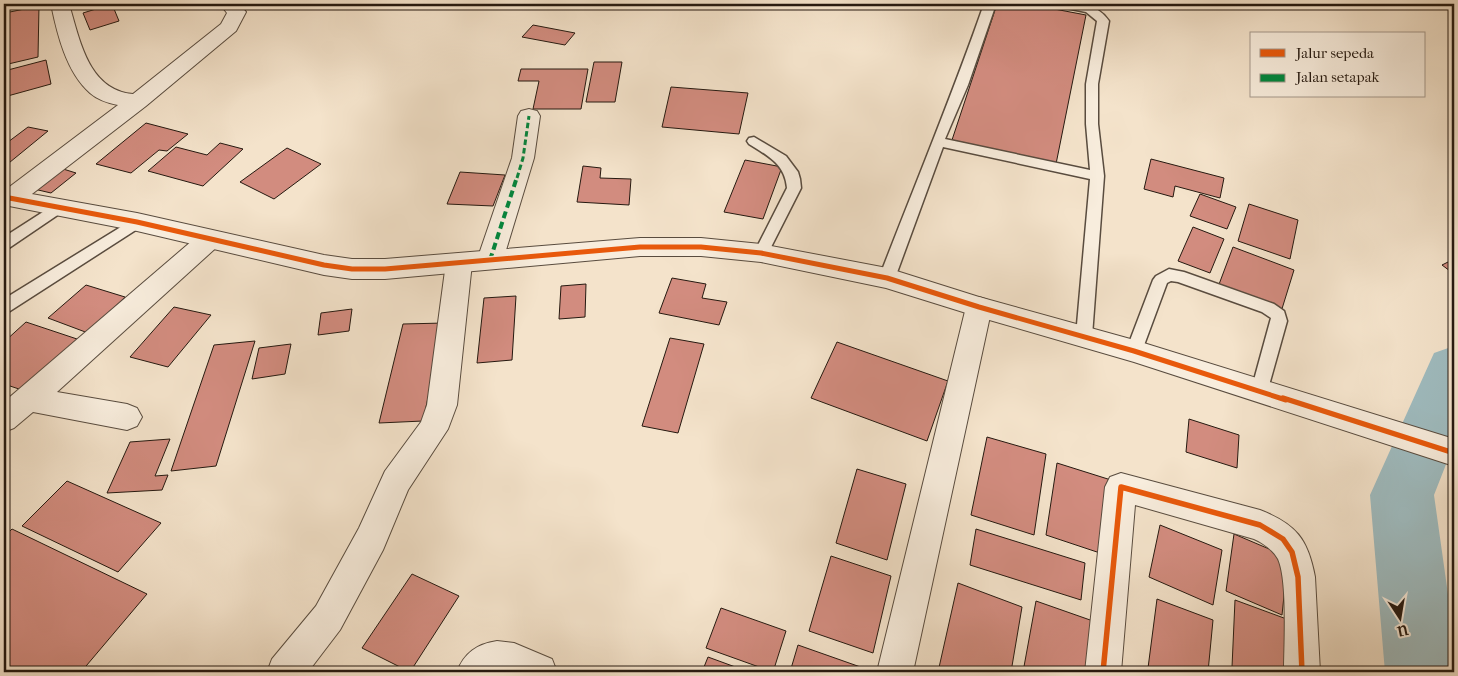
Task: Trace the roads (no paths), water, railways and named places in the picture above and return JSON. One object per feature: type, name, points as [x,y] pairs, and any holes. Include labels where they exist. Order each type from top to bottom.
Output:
[{"type":"street","points":[[60,4],[83,71],[96,89],[120,100],[138,101]]},
{"type":"street","points":[[7,198],[138,101],[229,27],[237,12],[229,4]]},
{"type":"street","points":[[490,260],[523,158],[529,116]]},
{"type":"street","points":[[7,198],[60,206],[137,222],[209,240],[352,269],[385,269],[640,248],[701,246],[761,253],[887,278],[979,307],[1134,351],[1454,453]]},
{"type":"street","points":[[4,419],[209,240]]},
{"type":"street","points":[[285,672],[328,618],[350,579],[396,481],[433,429],[442,405],[459,263]]},
{"type":"street","points":[[895,672],[979,307]]},
{"type":"street","points":[[28,399],[127,417]]},
{"type":"street","points":[[1103,672],[1121,487],[1260,525],[1271,530],[1283,540],[1292,551],[1298,568],[1302,672]]},
{"type":"street","points":[[476,672],[478,668],[490,660],[500,658],[511,660],[540,672]]},
{"type":"lane","points":[[887,278],[938,142],[962,85],[990,4]]},
{"type":"lane","points":[[1060,4],[1087,8],[1096,12],[1103,21],[1092,84],[1092,124],[1097,176],[1084,336]]},
{"type":"lane","points":[[754,141],[783,159],[794,181],[794,188],[761,253]]},
{"type":"lane","points":[[938,142],[1097,176]]},
{"type":"lane","points":[[4,244],[60,206]]},
{"type":"lane","points":[[4,307],[137,222]]},
{"type":"lane","points":[[1134,351],[1161,280],[1169,275],[1179,276],[1268,308],[1278,315],[1279,321],[1260,391]]},
{"type":"waterway","points":[[1422,672],[1402,495],[1454,370]]}]
